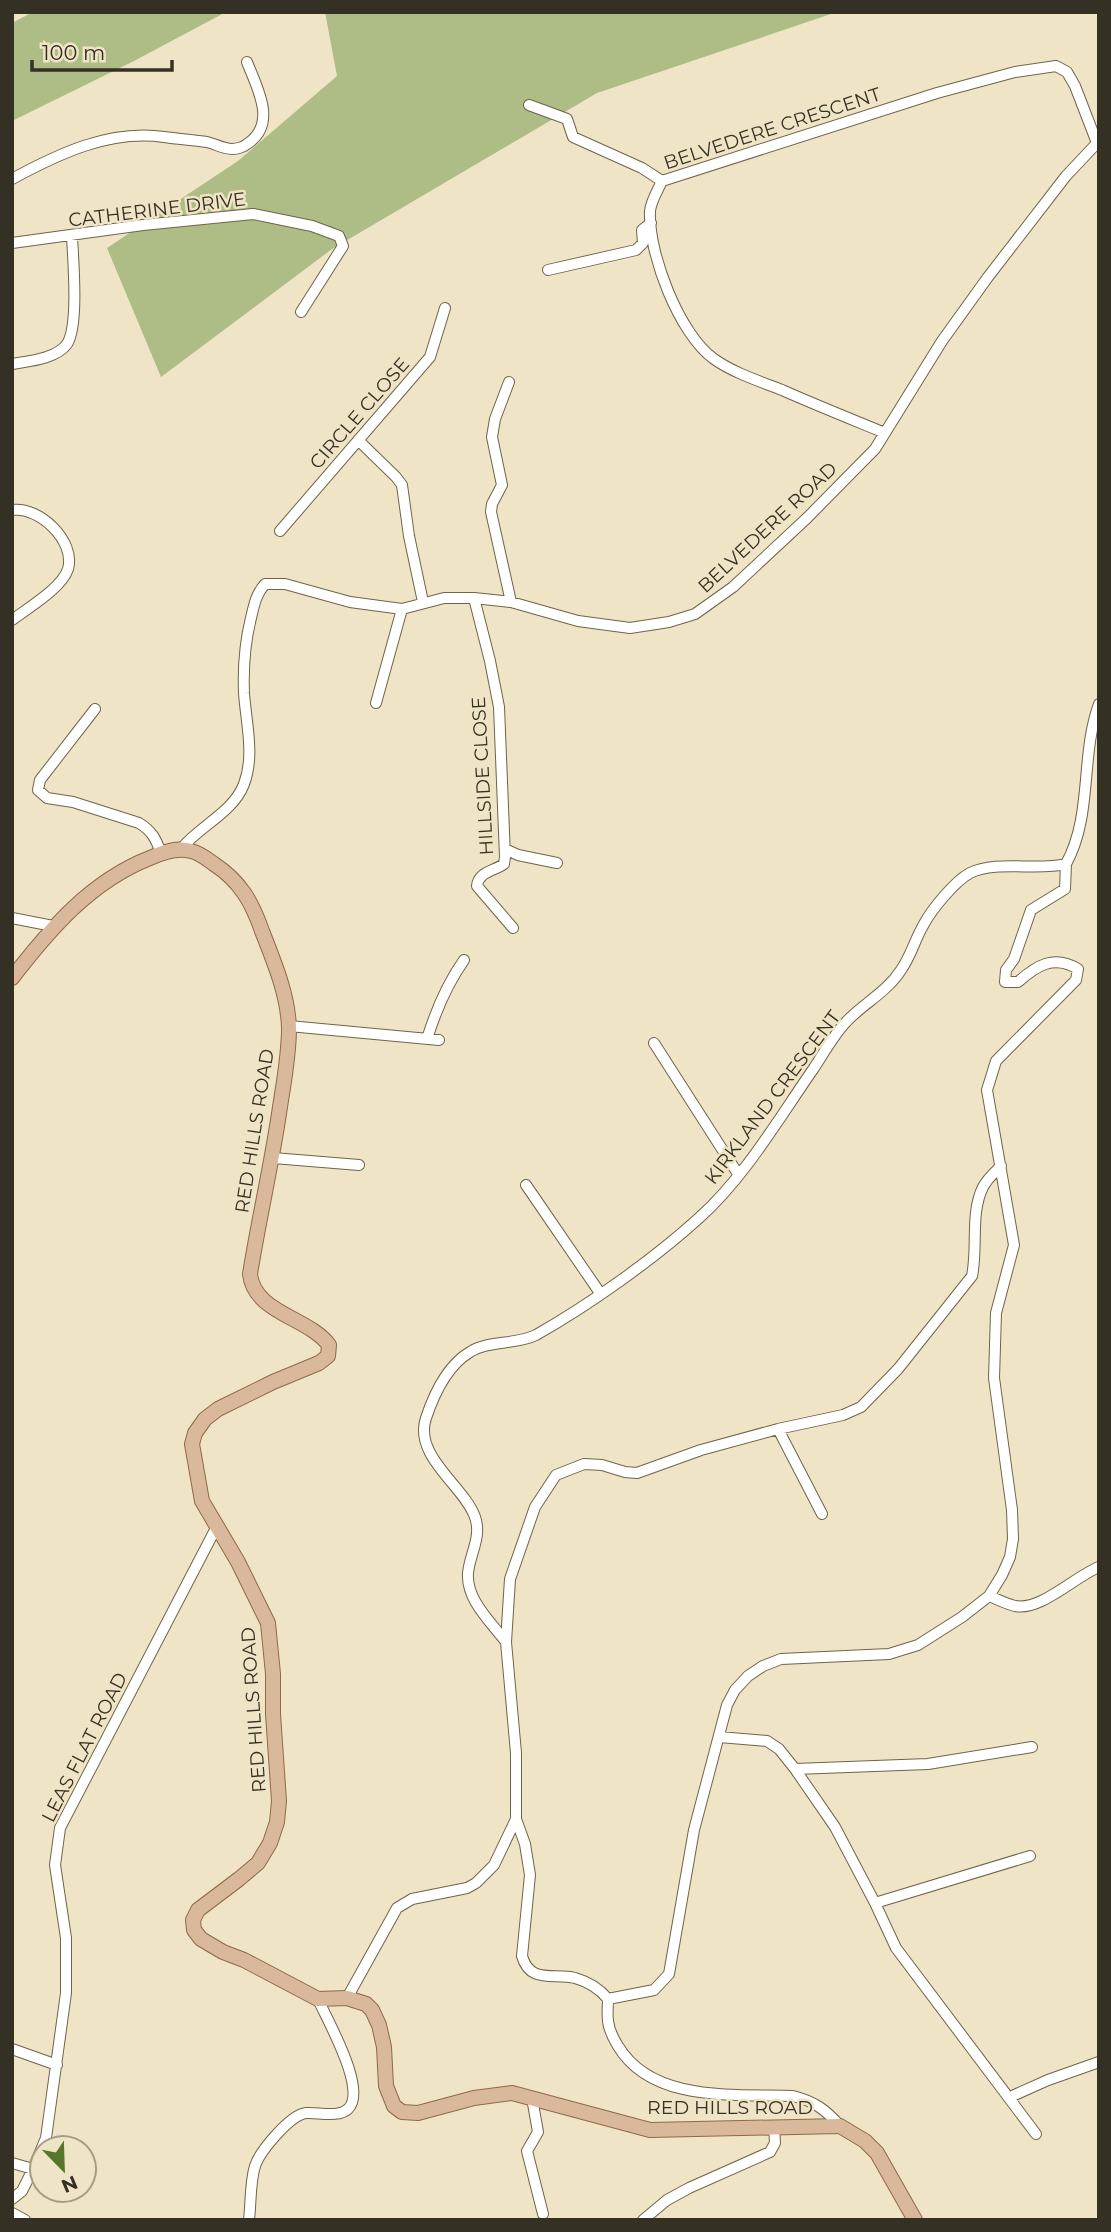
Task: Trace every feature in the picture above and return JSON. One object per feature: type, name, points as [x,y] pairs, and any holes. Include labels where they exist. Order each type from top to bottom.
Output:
[{"type":"main road","points":[[12,978],[54,926],[106,880],[135,863],[181,849]]},
{"type":"main road","name":"RED HILLS ROAD","points":[[181,849],[202,855],[219,867],[248,896],[278,974],[286,1004],[289,1026],[288,1059],[273,1158],[250,1274],[251,1285],[256,1294],[282,1313],[322,1335],[329,1345],[328,1356],[319,1363],[272,1382],[218,1409],[205,1419],[195,1433],[193,1453],[202,1501],[238,1562],[268,1623],[279,1801],[277,1822],[270,1843],[258,1863],[198,1910],[193,1920],[194,1930],[201,1938],[223,1952],[244,1960],[318,1999],[359,2000],[372,2010],[384,2047],[386,2086],[394,2106],[402,2112],[418,2113],[474,2098],[512,2092],[650,2130],[840,2126],[865,2141],[877,2153],[915,2220]]},
{"type":"street","points":[[12,179],[43,162],[80,147],[123,137],[160,136],[234,149],[246,146],[257,136],[263,124],[264,110],[247,62]]},
{"type":"street","name":"BELVEDERE CRESCENT","points":[[885,433],[743,374],[713,358],[698,341],[669,294],[657,262],[650,207],[662,181],[937,93],[1015,72],[1056,66],[1067,72],[1075,86],[1098,142]]},
{"type":"street","points":[[529,105],[567,119],[573,137],[642,168],[662,181]]},
{"type":"street","name":"BELVEDERE ROAD","points":[[181,849],[189,839],[231,805],[244,783],[249,763],[249,733],[244,692],[245,654],[255,600],[265,584],[285,584],[350,602],[402,609],[444,598],[511,602],[578,621],[630,628],[669,622],[695,614],[733,587],[862,463],[885,433],[942,341],[988,277],[1066,177],[1098,142]]},
{"type":"street","name":"CATHERINE DRIVE","points":[[12,243],[143,225],[253,214],[312,226],[339,236],[343,242],[342,249],[301,312]]},
{"type":"street","points":[[548,270],[636,250],[643,243],[642,230],[651,223]]},
{"type":"street","points":[[12,364],[52,355],[67,344],[72,327],[74,302],[72,236]]},
{"type":"street","name":"CIRCLE CLOSE","points":[[280,531],[430,357],[445,308]]},
{"type":"street","points":[[509,382],[492,437],[502,485],[491,512],[511,602]]},
{"type":"street","points":[[358,440],[402,485],[409,536],[423,602]]},
{"type":"street","points":[[12,510],[22,509],[49,521],[66,544],[68,569],[53,591],[12,620]]},
{"type":"street","name":"HILLSIDE CLOSE","points":[[474,598],[499,707],[505,849],[504,864],[481,875],[477,886],[513,928]]},
{"type":"street","points":[[376,703],[402,609]]},
{"type":"street","points":[[608,1999],[654,1990],[669,1974],[694,1829],[727,1705],[735,1690],[748,1676],[781,1659],[889,1654],[918,1645],[962,1618],[989,1596],[1010,1557],[1013,1539],[1012,1510],[994,1378],[996,1312],[1014,1245],[988,1090],[996,1061],[1076,980],[1077,970],[1067,962],[1054,962],[1033,968],[1018,982],[1005,982],[1006,970],[1014,960],[1031,910],[1065,889],[1066,864],[1075,847],[1082,816],[1087,747],[1099,704]]},
{"type":"street","points":[[95,709],[40,780],[38,790],[47,797],[73,802],[139,823],[155,837],[161,853]]},
{"type":"street","points":[[505,849],[518,855],[557,863]]},
{"type":"street","name":"KIRKLAND CRESCENT","points":[[506,1642],[475,1602],[470,1589],[468,1573],[478,1538],[476,1518],[468,1501],[438,1466],[427,1446],[425,1421],[443,1381],[456,1363],[472,1350],[533,1336],[600,1293],[680,1235],[704,1214],[738,1174],[847,1021],[882,994],[900,972],[924,923],[958,881],[971,872],[991,868],[1055,867],[1066,864]]},
{"type":"street","points":[[12,918],[54,926]]},
{"type":"street","points":[[427,1039],[436,1012],[464,960]]},
{"type":"street","points":[[289,1026],[439,1040]]},
{"type":"street","points":[[654,1043],[738,1174]]},
{"type":"street","points":[[273,1158],[359,1165]]},
{"type":"street","points":[[840,2126],[819,2105],[806,2099],[793,2096],[697,2092],[653,2079],[624,2056],[612,2036],[608,2023],[608,1999],[601,1990],[573,1978],[541,1976],[525,1965],[522,1956],[530,1875],[525,1844],[516,1819],[516,1753],[506,1642],[510,1578],[535,1507],[556,1475],[584,1464],[637,1473],[701,1450],[844,1415],[861,1407],[898,1369],[972,1276],[978,1200],[984,1185],[1001,1166]]},
{"type":"street","points":[[526,1185],[600,1293]]},
{"type":"street","points":[[778,1429],[822,1514]]},
{"type":"street","name":"LEAS FLAT ROAD","points":[[47,2134],[66,1993],[66,1938],[55,1865],[60,1828],[216,1528]]},
{"type":"street","points":[[989,1596],[1015,1606],[1028,1605],[1042,1601],[1088,1571],[1099,1567]]},
{"type":"street","points":[[719,1737],[767,1741],[779,1749],[795,1769],[835,1827],[903,1959],[1036,2134]]},
{"type":"street","points":[[795,1769],[928,1764],[1032,1747]]},
{"type":"street","points":[[346,1998],[397,1908],[412,1899],[467,1888],[476,1883],[494,1865],[516,1819]]},
{"type":"street","points":[[875,1903],[1030,1856]]},
{"type":"street","points":[[249,2220],[255,2166],[265,2146],[303,2113],[338,2113],[347,2110],[352,2102],[354,2091],[351,2072],[318,1999]]},
{"type":"street","points":[[12,2049],[57,2064]]},
{"type":"street","points":[[1010,2097],[1099,2062]]},
{"type":"street","points":[[532,2098],[538,2132],[527,2151],[543,2214]]},
{"type":"street","points":[[643,2220],[667,2200],[689,2188],[770,2152],[775,2143],[774,2126]]},
{"type":"street","name":"LEAS FLAT ROAD","points":[[12,2199],[22,2191],[28,2179]]},
{"type":"street","points":[[12,2213],[25,2220]]},
{"type":"green space","points":[[33,12],[226,12],[12,121],[12,23]]},
{"type":"green space","points":[[325,12],[837,12],[597,93],[332,249],[161,377],[107,248],[238,161],[337,76]]}]
